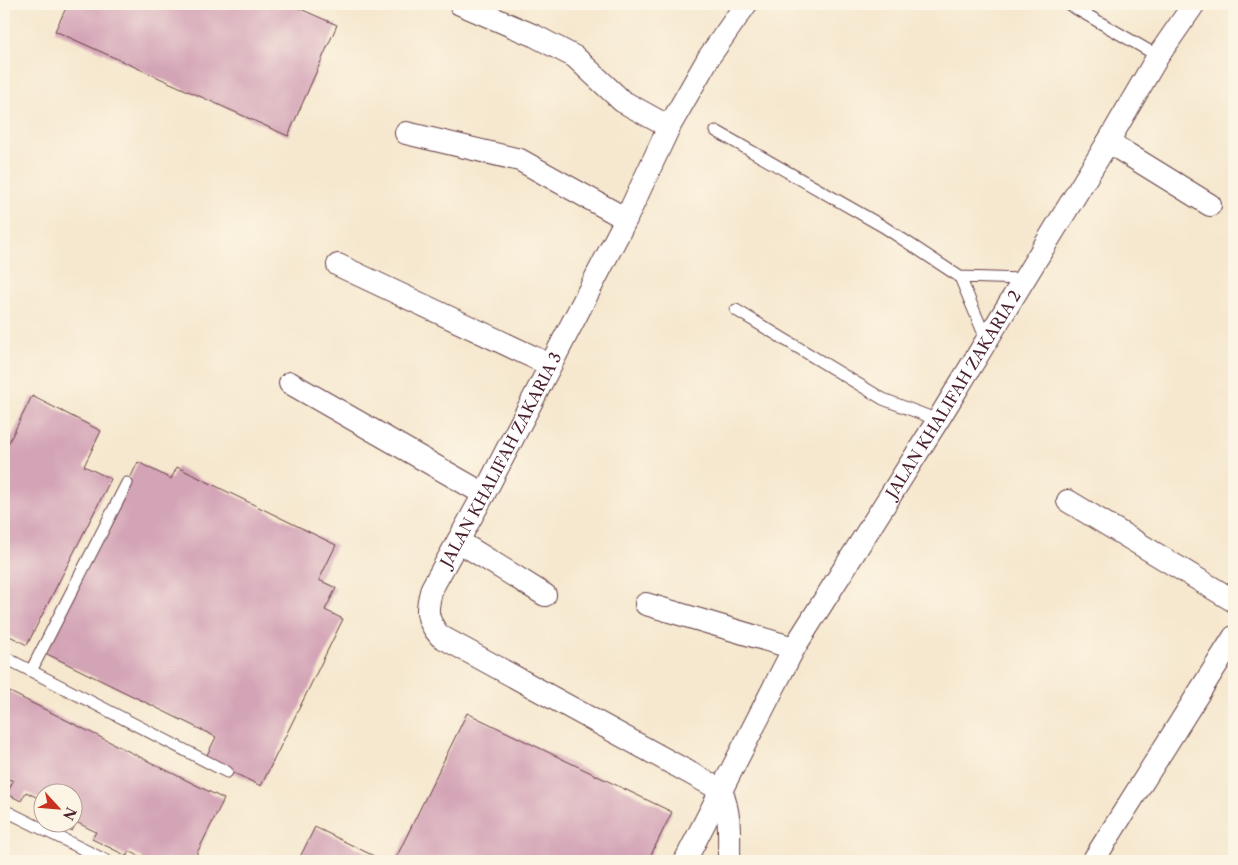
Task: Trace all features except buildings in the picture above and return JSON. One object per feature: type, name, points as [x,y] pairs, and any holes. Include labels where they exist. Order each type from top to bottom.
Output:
[{"type":"street","points":[[460,4],[535,36],[576,57],[622,101],[669,127]]},
{"type":"street","name":"JALAN KHALIFAH ZAKARIA 3","points":[[721,790],[440,636],[432,627],[428,617],[428,602],[432,588],[484,494],[626,219],[669,127],[709,57],[746,4]]},
{"type":"street","name":"JALAN KHALIFAH ZAKARIA 2","points":[[685,861],[794,648],[938,420],[1108,142],[1158,56],[1194,4]]},
{"type":"street","points":[[406,133],[520,160],[626,219]]},
{"type":"street","points":[[1108,142],[1210,205]]},
{"type":"street","points":[[338,265],[550,365]]},
{"type":"street","points":[[290,383],[484,494]]},
{"type":"street","points":[[1068,501],[1234,601]]},
{"type":"street","points":[[458,541],[545,595]]},
{"type":"street","points":[[646,604],[794,648]]},
{"type":"street","points":[[1093,861],[1234,637]]},
{"type":"street","points":[[721,790],[727,805],[730,824],[729,861]]},
{"type":"lane","points":[[1068,4],[1158,56]]},
{"type":"lane","points":[[716,131],[884,227],[960,277],[1024,280]]},
{"type":"lane","points":[[960,277],[986,339]]},
{"type":"lane","points":[[736,310],[882,399],[938,420]]},
{"type":"lane","points":[[31,671],[127,482]]},
{"type":"lane","points":[[4,657],[227,772]]},
{"type":"lane","points":[[4,810],[107,861]]}]
